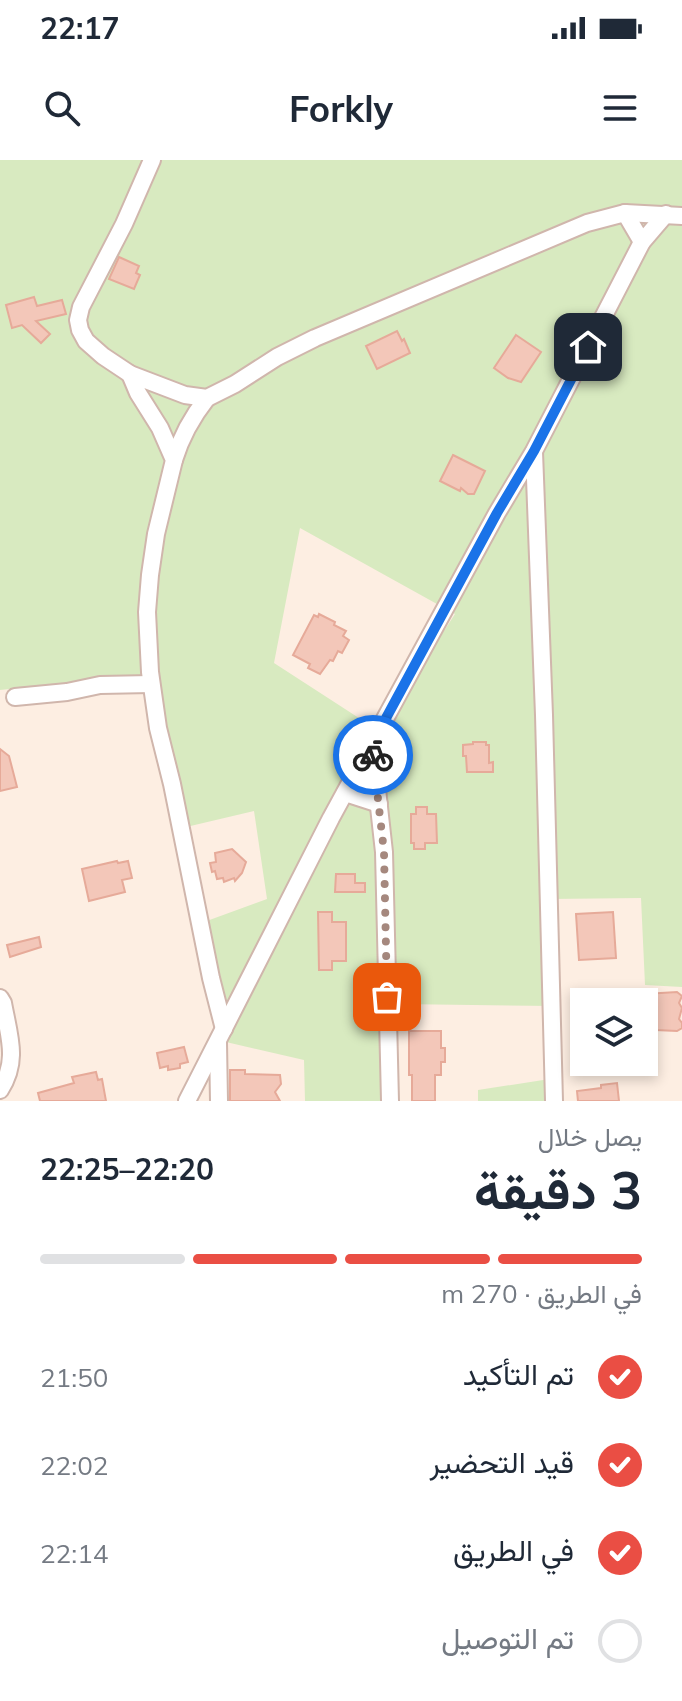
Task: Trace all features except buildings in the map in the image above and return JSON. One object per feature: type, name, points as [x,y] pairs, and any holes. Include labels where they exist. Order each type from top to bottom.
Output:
[{"type":"street","points":[[152,160],[124,224],[87,291],[78,320],[80,330],[86,341],[103,356],[130,374],[185,395],[207,398]]},
{"type":"street","points":[[219,1101],[221,1035],[172,784],[158,728],[151,684],[147,612],[156,534],[174,460],[194,414],[207,398],[315,338],[562,233],[625,213],[674,215]]},
{"type":"street","points":[[625,213],[642,242]]},
{"type":"street","points":[[187,1101],[345,793],[534,451],[642,242],[674,215]]},
{"type":"street","points":[[130,374],[174,460]]},
{"type":"street","points":[[534,451],[554,1101]]},
{"type":"street","points":[[15,697],[100,685],[151,684]]},
{"type":"street","points":[[372,744],[386,894],[390,1101]]},
{"type":"street","points":[[345,793],[379,804]]},
{"type":"street","points":[[0,998],[12,1058],[11,1070],[0,1090]]},
{"type":"green space","points":[[0,160],[682,160],[682,987],[645,985],[641,898],[550,899],[554,1006],[397,1004],[395,1101],[305,1101],[304,1060],[226,1042],[204,922],[267,899],[254,811],[182,828],[150,674],[0,690]],"holes":[[[300,528],[455,614],[379,731],[274,663]]]},
{"type":"green space","points":[[556,1078],[557,1101],[478,1101],[478,1090]]},
{"type":"way so far","points":[[373,755],[384,852],[387,997]]},
{"type":"route","points":[[373,755],[372,744],[588,347]]}]
